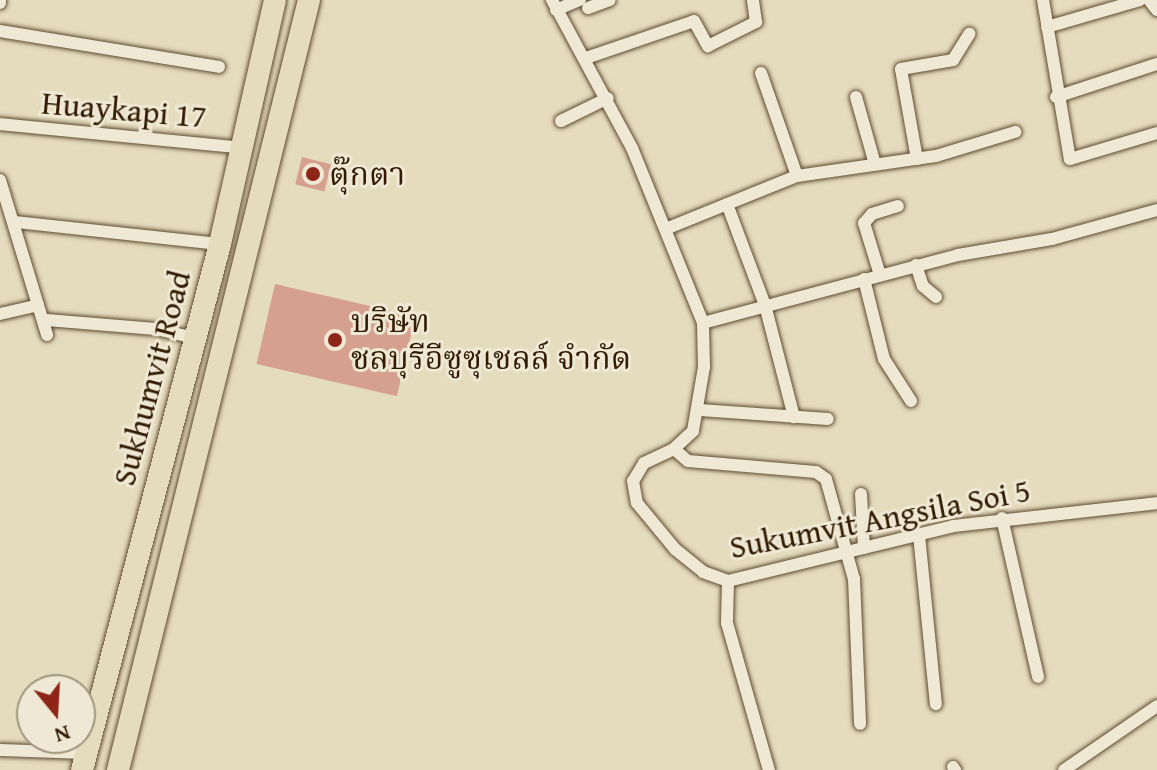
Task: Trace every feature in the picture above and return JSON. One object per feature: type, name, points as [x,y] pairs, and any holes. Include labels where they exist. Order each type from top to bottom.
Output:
[{"type":"highway","name":"Sukhumvit Road","points":[[84,761],[220,244],[275,0]]},
{"type":"highway","name":"Sukhumvit Road","points":[[118,770],[309,0]]},
{"type":"street","points":[[554,5],[586,7],[610,0]]},
{"type":"street","points":[[586,58],[694,21],[708,46],[756,22],[753,0]]},
{"type":"street","points":[[1043,0],[1056,97],[1070,159],[1157,133]]},
{"type":"street","points":[[1047,27],[1140,0]]},
{"type":"street","points":[[1149,0],[1157,10]]},
{"type":"street","name":"Sukumvit Angsila Soi 5","points":[[554,5],[608,98],[668,228],[703,323],[700,410],[693,431],[674,449],[644,463],[633,481],[637,503],[675,549],[703,572],[728,581],[1002,518],[1157,503]]},
{"type":"street","points":[[0,31],[219,67]]},
{"type":"street","points":[[917,159],[901,69],[953,60],[969,34]]},
{"type":"street","points":[[1056,97],[1157,64]]},
{"type":"street","points":[[761,73],[797,176]]},
{"type":"street","points":[[856,97],[875,164]]},
{"type":"street","points":[[561,121],[608,98]]},
{"type":"street","name":"Huaykapi 17","points":[[0,124],[243,148]]},
{"type":"street","points":[[668,228],[797,176],[917,159],[1015,132]]},
{"type":"street","points":[[0,180],[5,208],[16,222],[38,305],[47,320],[47,335]]},
{"type":"street","points":[[727,204],[765,305],[794,417]]},
{"type":"street","points":[[880,275],[864,223],[872,214],[898,206]]},
{"type":"street","points":[[703,323],[916,265],[1052,239],[1157,210]]},
{"type":"street","points":[[16,222],[220,244]]},
{"type":"street","points":[[916,265],[923,286],[936,297]]},
{"type":"street","points":[[864,279],[884,359],[911,401]]},
{"type":"street","points":[[0,314],[38,305]]},
{"type":"street","points":[[47,320],[156,329],[195,338]]},
{"type":"street","points":[[700,410],[828,419]]},
{"type":"street","points":[[674,449],[688,461],[823,476],[854,579],[860,724]]},
{"type":"street","points":[[861,494],[864,548]]},
{"type":"street","points":[[1002,518],[1038,677]]},
{"type":"street","points":[[919,535],[936,704]]},
{"type":"street","points":[[728,581],[727,623],[769,770]]},
{"type":"street","points":[[1064,770],[1157,706]]},
{"type":"street","points":[[0,750],[84,761]]},
{"type":"building","name":"ตุ๊กตา","points":[[302,157],[331,164],[324,191],[295,184]]},
{"type":"building","name":"บริษัท ชลบุรีอีซูซุเชลล์ จำกัด","points":[[275,284],[415,316],[397,396],[257,364]]},
{"type":"place","name":"ตุ๊กตา","points":[[313,174]]},
{"type":"place","name":"บริษัท ชลบุรีอีซูซุเชลล์ จำกัด","points":[[335,340]]}]
